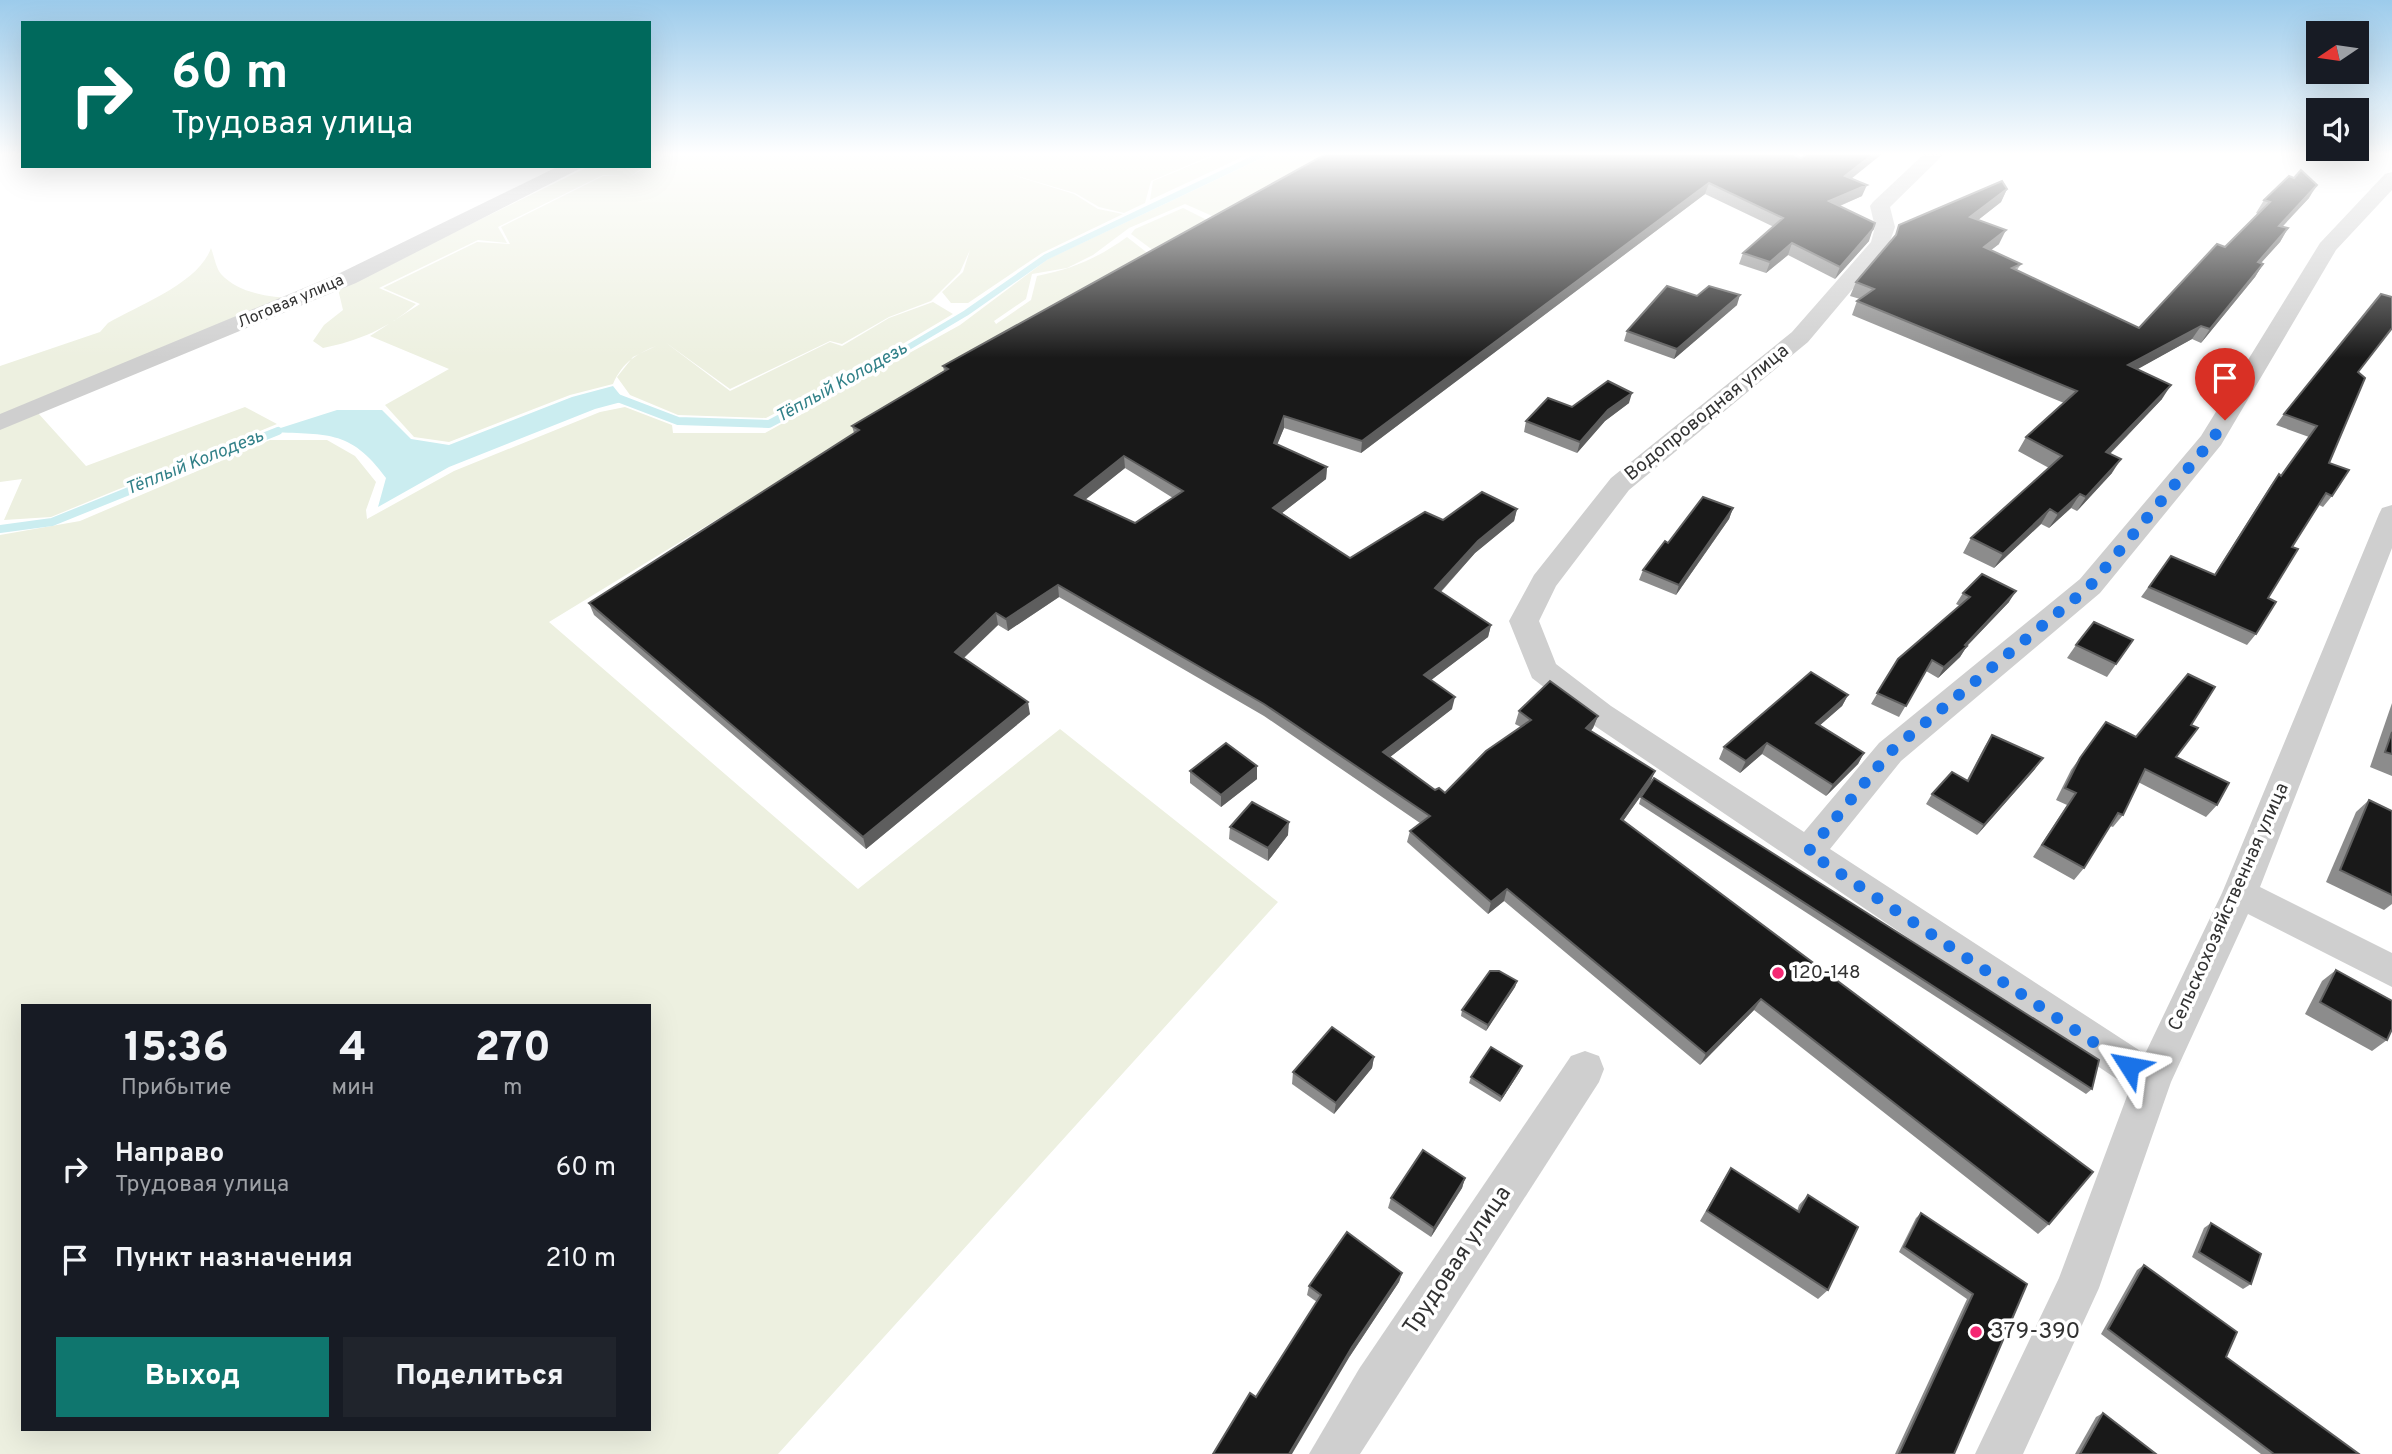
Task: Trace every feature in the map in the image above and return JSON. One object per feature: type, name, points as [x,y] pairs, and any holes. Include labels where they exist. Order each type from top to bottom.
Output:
[{"type":"street","name":"Логовая улица","points":[[0,423],[348,278],[462,222]]},
{"type":"street","name":"Водопроводная улица","points":[[1884,222],[1885,228],[1881,243],[1800,337],[1620,484],[1544,582],[1524,621],[1544,670],[1600,714],[2152,1081]]},
{"type":"street","points":[[1808,852],[1890,752],[2090,586],[2212,440],[2327,247],[2351,222]]},
{"type":"street","name":"Сельскохозяйственная улица","points":[[1999,1454],[2077,1288],[2152,1081],[2239,894],[2392,514]]},
{"type":"street","points":[[2239,894],[2392,971]]},
{"type":"street","name":"Трудовая улица","points":[[1333,1454],[1375,1385],[1585,1069]]},
{"type":"green space","points":[[476,222],[508,222],[498,227],[507,243],[478,240],[379,288],[416,304],[373,332],[323,348],[313,341],[324,325],[343,310],[338,289]]},
{"type":"green space","points":[[511,222],[1107,222],[1042,253],[968,303],[951,303],[942,292],[963,272],[970,250],[960,272],[931,301],[889,317],[842,344],[830,341],[730,389],[665,342],[730,391],[830,342],[842,346],[889,318],[933,302],[953,314],[869,364],[766,418],[678,415],[630,395],[617,377],[631,360],[621,369],[613,384],[570,395],[449,442],[414,437],[385,405],[449,369],[370,336],[420,304],[383,288],[477,242],[510,244],[501,227]]},
{"type":"green space","points":[[1127,222],[1143,222],[1129,228],[1093,255],[1067,268],[1032,274],[1026,299],[994,321],[996,324],[1031,300],[1037,276],[1062,270],[1084,262],[1127,237],[1150,255],[549,622],[858,889],[1060,729],[1278,902],[778,1454],[0,1454],[0,535],[80,521],[270,440],[327,440],[355,456],[376,482],[366,510],[367,519],[454,471],[600,412],[625,407],[672,425],[673,433],[765,433],[960,325],[1048,259]]},
{"type":"green space","points":[[1151,222],[1207,222],[1154,251],[1131,234],[1135,229]]},
{"type":"green space","points":[[211,248],[219,271],[236,286],[265,295],[294,298],[0,419],[0,366],[100,332],[108,323],[181,282],[204,261]]},
{"type":"green space","points":[[245,407],[277,424],[51,517],[4,520],[22,479],[0,482],[0,427],[38,413],[86,466]]},
{"type":"water","points":[[613,386],[625,401],[595,409],[449,467],[378,507],[386,478],[360,450],[335,437],[268,432],[337,410],[382,410],[411,439],[449,445],[572,397]]},
{"type":"building","points":[[1203,222],[1657,222],[1362,441],[1284,416],[1274,443],[1327,467],[1273,508],[1350,558],[1425,512],[1443,520],[1482,492],[1517,509],[1478,541],[1435,588],[1491,625],[1424,675],[1455,697],[1383,752],[1435,790],[1439,788],[1445,793],[1486,751],[1531,720],[1519,711],[1550,681],[1598,716],[1586,728],[1655,771],[1621,819],[2093,1172],[2049,1224],[1761,999],[1706,1054],[1507,889],[1491,902],[1410,831],[1430,816],[1264,704],[1058,585],[1006,619],[996,613],[955,652],[1028,702],[863,837],[589,603],[859,430],[852,426],[948,369],[943,366]],"holes":[[[1124,456],[1183,491],[1135,523],[1075,495]]]},
{"type":"building","points":[[1779,222],[1875,223],[1873,229],[1840,267],[1792,243],[1770,262],[1743,253]]},
{"type":"building","points":[[1906,222],[1983,222],[2006,230],[1984,247],[2021,264],[2012,268],[2139,328],[2217,244],[2225,247],[2250,222],[2283,222],[2279,226],[2288,228],[2258,262],[2263,264],[2210,329],[2201,326],[2128,365],[2171,385],[2106,452],[2121,459],[2086,497],[2080,494],[2058,514],[2050,509],[2003,554],[1971,538],[2062,456],[2026,437],[2077,391],[1857,301],[1874,289],[1856,282],[1896,235],[1899,225]]},
{"type":"building","points":[[1667,286],[1697,296],[1709,286],[1740,295],[1677,349],[1627,331]]},
{"type":"building","points":[[2381,294],[2392,297],[2392,328],[2358,372],[2365,378],[2329,463],[2349,470],[2332,496],[2326,493],[2292,547],[2298,549],[2268,598],[2276,602],[2256,634],[2149,587],[2171,556],[2215,575],[2279,474],[2281,476],[2317,426],[2284,414]]},
{"type":"building","points":[[1608,381],[1632,393],[1608,410],[1580,442],[1526,421],[1548,398],[1572,407]]},
{"type":"building","points":[[1703,497],[1733,508],[1679,585],[1643,570],[1665,541],[1668,543]]},
{"type":"building","points":[[1982,574],[2016,591],[1965,645],[1967,646],[1944,667],[1932,660],[1906,706],[1877,693],[1898,659],[1970,597],[1963,593]]},
{"type":"building","points":[[2094,622],[2133,640],[2116,664],[2076,645]]},
{"type":"building","points":[[1811,672],[1848,695],[1816,723],[1864,753],[1833,785],[1767,743],[1746,761],[1724,747]]},
{"type":"building","points":[[2188,674],[2215,687],[2191,725],[2198,728],[2176,757],[2229,783],[2217,805],[2145,769],[2123,815],[2118,813],[2084,868],[2042,845],[2076,793],[2065,788],[2080,758],[2106,722],[2136,737]]},
{"type":"building","points":[[2392,732],[2392,754],[2385,752]]},
{"type":"building","points":[[1992,735],[2043,758],[1984,825],[1932,794],[1952,772],[1968,781]]},
{"type":"building","points":[[1226,743],[1257,766],[1221,795],[1190,771]]},
{"type":"building","points":[[1654,778],[2099,1060],[2092,1089],[1641,797]]},
{"type":"building","points":[[2369,800],[2392,811],[2392,895],[2340,870]]},
{"type":"building","points":[[1252,802],[1289,822],[1268,848],[1230,827]]},
{"type":"building","points":[[2336,970],[2392,1001],[2392,1029],[2387,1040],[2320,1002]]},
{"type":"building","points":[[1490,971],[1499,971],[1517,981],[1488,1025],[1462,1010]]},
{"type":"building","points":[[1332,1027],[1374,1057],[1336,1103],[1293,1072]]},
{"type":"building","points":[[1491,1047],[1522,1066],[1502,1097],[1471,1077]]},
{"type":"building","points":[[1423,1150],[1465,1178],[1434,1228],[1391,1198]]},
{"type":"building","points":[[1731,1168],[1799,1212],[1808,1195],[1858,1227],[1828,1290],[1707,1211]]},
{"type":"building","name":"379-390","points":[[1921,1213],[2027,1284],[1954,1454],[1899,1454],[1973,1294],[1904,1247]]},
{"type":"building","points":[[2211,1223],[2261,1254],[2251,1284],[2199,1252]]},
{"type":"building","points":[[1347,1232],[1402,1273],[1352,1347],[1289,1454],[1213,1454],[1250,1393],[1256,1397],[1321,1295],[1309,1286]]},
{"type":"building","points":[[2144,1265],[2237,1332],[2226,1357],[2359,1454],[2274,1454],[2108,1329]]},
{"type":"building","points":[[2103,1413],[2156,1454],[2080,1454]]},
{"type":"waterway","name":"Тёплый Колодезь","points":[[853,380],[966,313],[1046,257],[1120,222]]},
{"type":"waterway","name":"Тёплый Колодезь","points":[[615,397],[678,421],[769,424],[856,378]]},
{"type":"waterway","name":"Тёплый Колодезь","points":[[0,529],[52,522],[278,431]]},
{"type":"place","name":"120-148","points":[[1778,973]]},
{"type":"place","name":"379-390","points":[[1976,1332]]},
{"type":"route","points":[[2129,1066],[1808,852],[1890,752],[2090,586],[2212,440],[2225,420]]}]
